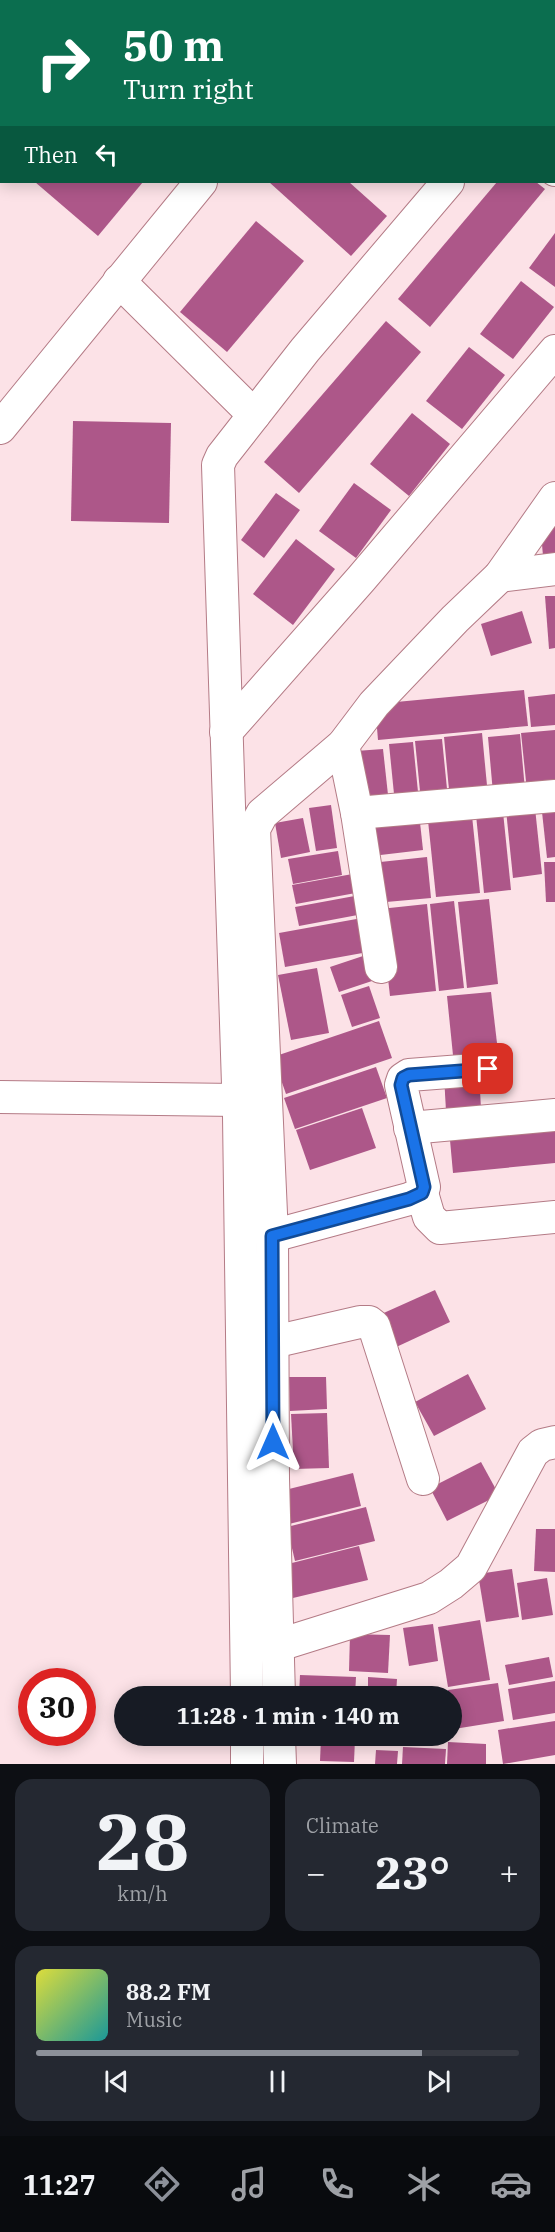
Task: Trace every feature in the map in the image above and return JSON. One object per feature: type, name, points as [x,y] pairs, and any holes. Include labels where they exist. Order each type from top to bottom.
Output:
[{"type":"street","points":[[0,428],[200,183]]},
{"type":"street","points":[[247,1686],[239,1127],[218,465],[305,350],[447,183]]},
{"type":"street","points":[[119,280],[254,415]]},
{"type":"street","points":[[226,732],[369,570],[555,351]]},
{"type":"street","points":[[279,1686],[273,1479],[272,1236],[254,829],[262,814],[343,745],[374,704],[455,619],[500,576],[555,498]]},
{"type":"street","points":[[500,576],[555,569]]},
{"type":"street","points":[[343,745],[357,813],[381,967]]},
{"type":"street","points":[[357,813],[555,796]]},
{"type":"street","points":[[488,1069],[409,1075],[403,1078],[401,1085],[429,1218],[440,1228],[555,1217]]},
{"type":"street","points":[[0,1097],[237,1100]]},
{"type":"street","points":[[410,1128],[555,1114]]},
{"type":"street","points":[[272,1236],[409,1199],[422,1193]]},
{"type":"street","points":[[273,1342],[360,1322],[369,1322],[374,1326],[423,1479]]},
{"type":"street","points":[[279,1645],[429,1599],[451,1584],[471,1567],[533,1452],[542,1445],[555,1442]]},
{"type":"street","points":[[247,1746],[248,1764]]},
{"type":"street","points":[[279,1746],[280,1764]]},
{"type":"building","points":[[36,183],[142,183],[98,236]]},
{"type":"building","points":[[270,183],[350,183],[387,216],[351,256]]},
{"type":"building","points":[[496,183],[537,183],[545,189],[430,327],[398,299]]},
{"type":"building","points":[[256,221],[304,261],[227,352],[180,312]]},
{"type":"building","points":[[555,233],[555,287],[529,268]]},
{"type":"building","points":[[521,281],[554,307],[513,359],[480,334]]},
{"type":"building","points":[[386,321],[421,352],[299,493],[264,462]]},
{"type":"building","points":[[469,347],[505,375],[462,429],[426,401]]},
{"type":"building","points":[[412,413],[450,444],[409,496],[370,464]]},
{"type":"building","points":[[73,421],[171,423],[169,523],[71,521]]},
{"type":"building","points":[[354,483],[391,510],[356,558],[319,531]]},
{"type":"building","points":[[276,493],[300,510],[264,558],[241,540]]},
{"type":"building","points":[[555,521],[555,566],[544,567],[540,522]]},
{"type":"building","points":[[296,539],[335,569],[293,625],[253,594]]},
{"type":"building","points":[[545,596],[555,596],[555,648],[549,649]]},
{"type":"building","points":[[522,611],[532,643],[491,656],[481,624]]},
{"type":"building","points":[[524,690],[528,726],[378,740],[375,704]]},
{"type":"building","points":[[555,694],[555,725],[531,727],[528,697]]},
{"type":"building","points":[[555,730],[555,788],[527,791],[521,733]]},
{"type":"building","points":[[482,733],[488,796],[450,800],[444,737]]},
{"type":"building","points":[[520,734],[525,790],[493,793],[488,737]]},
{"type":"building","points":[[442,739],[448,799],[421,801],[415,741]]},
{"type":"building","points":[[413,742],[419,802],[395,804],[389,744]]},
{"type":"building","points":[[383,749],[389,804],[361,807],[356,751]]},
{"type":"building","points":[[331,805],[337,848],[316,851],[309,808]]},
{"type":"building","points":[[471,806],[480,893],[436,897],[427,811]]},
{"type":"building","points":[[535,808],[542,874],[513,878],[506,810]]},
{"type":"building","points":[[555,811],[555,857],[547,858],[542,812]]},
{"type":"building","points":[[503,812],[511,890],[484,893],[476,815]]},
{"type":"building","points":[[419,813],[423,850],[372,856],[368,819]]},
{"type":"building","points":[[303,818],[310,852],[281,858],[275,823]]},
{"type":"building","points":[[338,851],[342,875],[293,884],[288,859]]},
{"type":"building","points":[[427,857],[431,898],[375,903],[371,863]]},
{"type":"building","points":[[544,862],[555,862],[555,902],[546,902]]},
{"type":"building","points":[[358,873],[361,892],[296,904],[292,885]]},
{"type":"building","points":[[360,895],[363,914],[299,926],[295,907]]},
{"type":"building","points":[[489,899],[498,984],[467,988],[458,902]]},
{"type":"building","points":[[454,901],[464,988],[439,991],[430,904]]},
{"type":"building","points":[[427,904],[436,991],[390,996],[380,909]]},
{"type":"building","points":[[362,918],[368,952],[285,967],[279,933]]},
{"type":"building","points":[[369,954],[378,979],[339,992],[330,967]]},
{"type":"building","points":[[317,968],[329,1033],[291,1040],[278,975]]},
{"type":"building","points":[[369,986],[380,1018],[352,1027],[341,995]]},
{"type":"building","points":[[491,992],[499,1060],[454,1065],[447,996]]},
{"type":"building","points":[[379,1021],[392,1058],[286,1094],[273,1057]]},
{"type":"building","points":[[376,1067],[387,1098],[295,1129],[284,1098]]},
{"type":"building","points":[[479,1074],[481,1108],[446,1111],[444,1076]]},
{"type":"building","points":[[362,1108],[376,1148],[310,1170],[296,1130]]},
{"type":"building","points":[[555,1119],[555,1163],[453,1173],[449,1129]]},
{"type":"building","points":[[435,1290],[450,1322],[392,1349],[377,1316]]},
{"type":"building","points":[[468,1374],[486,1409],[434,1436],[415,1402]]},
{"type":"building","points":[[289,1377],[326,1377],[327,1409],[290,1411]]},
{"type":"building","points":[[327,1413],[329,1468],[294,1469],[291,1414]]},
{"type":"building","points":[[481,1462],[499,1495],[447,1521],[430,1488]]},
{"type":"building","points":[[353,1473],[361,1506],[285,1525],[277,1492]]},
{"type":"building","points":[[366,1507],[375,1541],[295,1561],[287,1527]]},
{"type":"building","points":[[536,1529],[555,1529],[555,1572],[534,1571]]},
{"type":"building","points":[[359,1546],[368,1580],[293,1598],[284,1565]]},
{"type":"building","points":[[512,1569],[519,1617],[486,1622],[478,1574]]},
{"type":"building","points":[[547,1578],[553,1615],[522,1620],[517,1583]]},
{"type":"building","points":[[480,1620],[490,1680],[448,1686],[438,1627]]},
{"type":"building","points":[[433,1624],[438,1661],[409,1666],[403,1628]]},
{"type":"building","points":[[350,1634],[390,1635],[388,1673],[349,1671]]},
{"type":"building","points":[[549,1657],[553,1677],[509,1685],[505,1665]]},
{"type":"building","points":[[300,1675],[356,1677],[356,1686],[299,1686]]},
{"type":"building","points":[[368,1677],[397,1679],[397,1686],[368,1686]]},
{"type":"building","points":[[555,1681],[555,1713],[513,1720],[508,1689]]},
{"type":"building","points":[[498,1683],[504,1721],[462,1728],[462,1688]]},
{"type":"building","points":[[555,1721],[555,1755],[503,1764],[498,1730]]},
{"type":"building","points":[[462,1743],[486,1744],[486,1764],[447,1764],[448,1746],[462,1746]]},
{"type":"building","points":[[321,1746],[355,1746],[354,1762],[320,1761]]},
{"type":"building","points":[[403,1747],[446,1749],[445,1764],[402,1764]]},
{"type":"building","points":[[376,1750],[398,1751],[397,1764],[375,1764]]},
{"type":"route","points":[[273,1442],[272,1236],[416,1197],[422,1193],[424,1187],[401,1085],[403,1078],[409,1075],[488,1069]]}]
